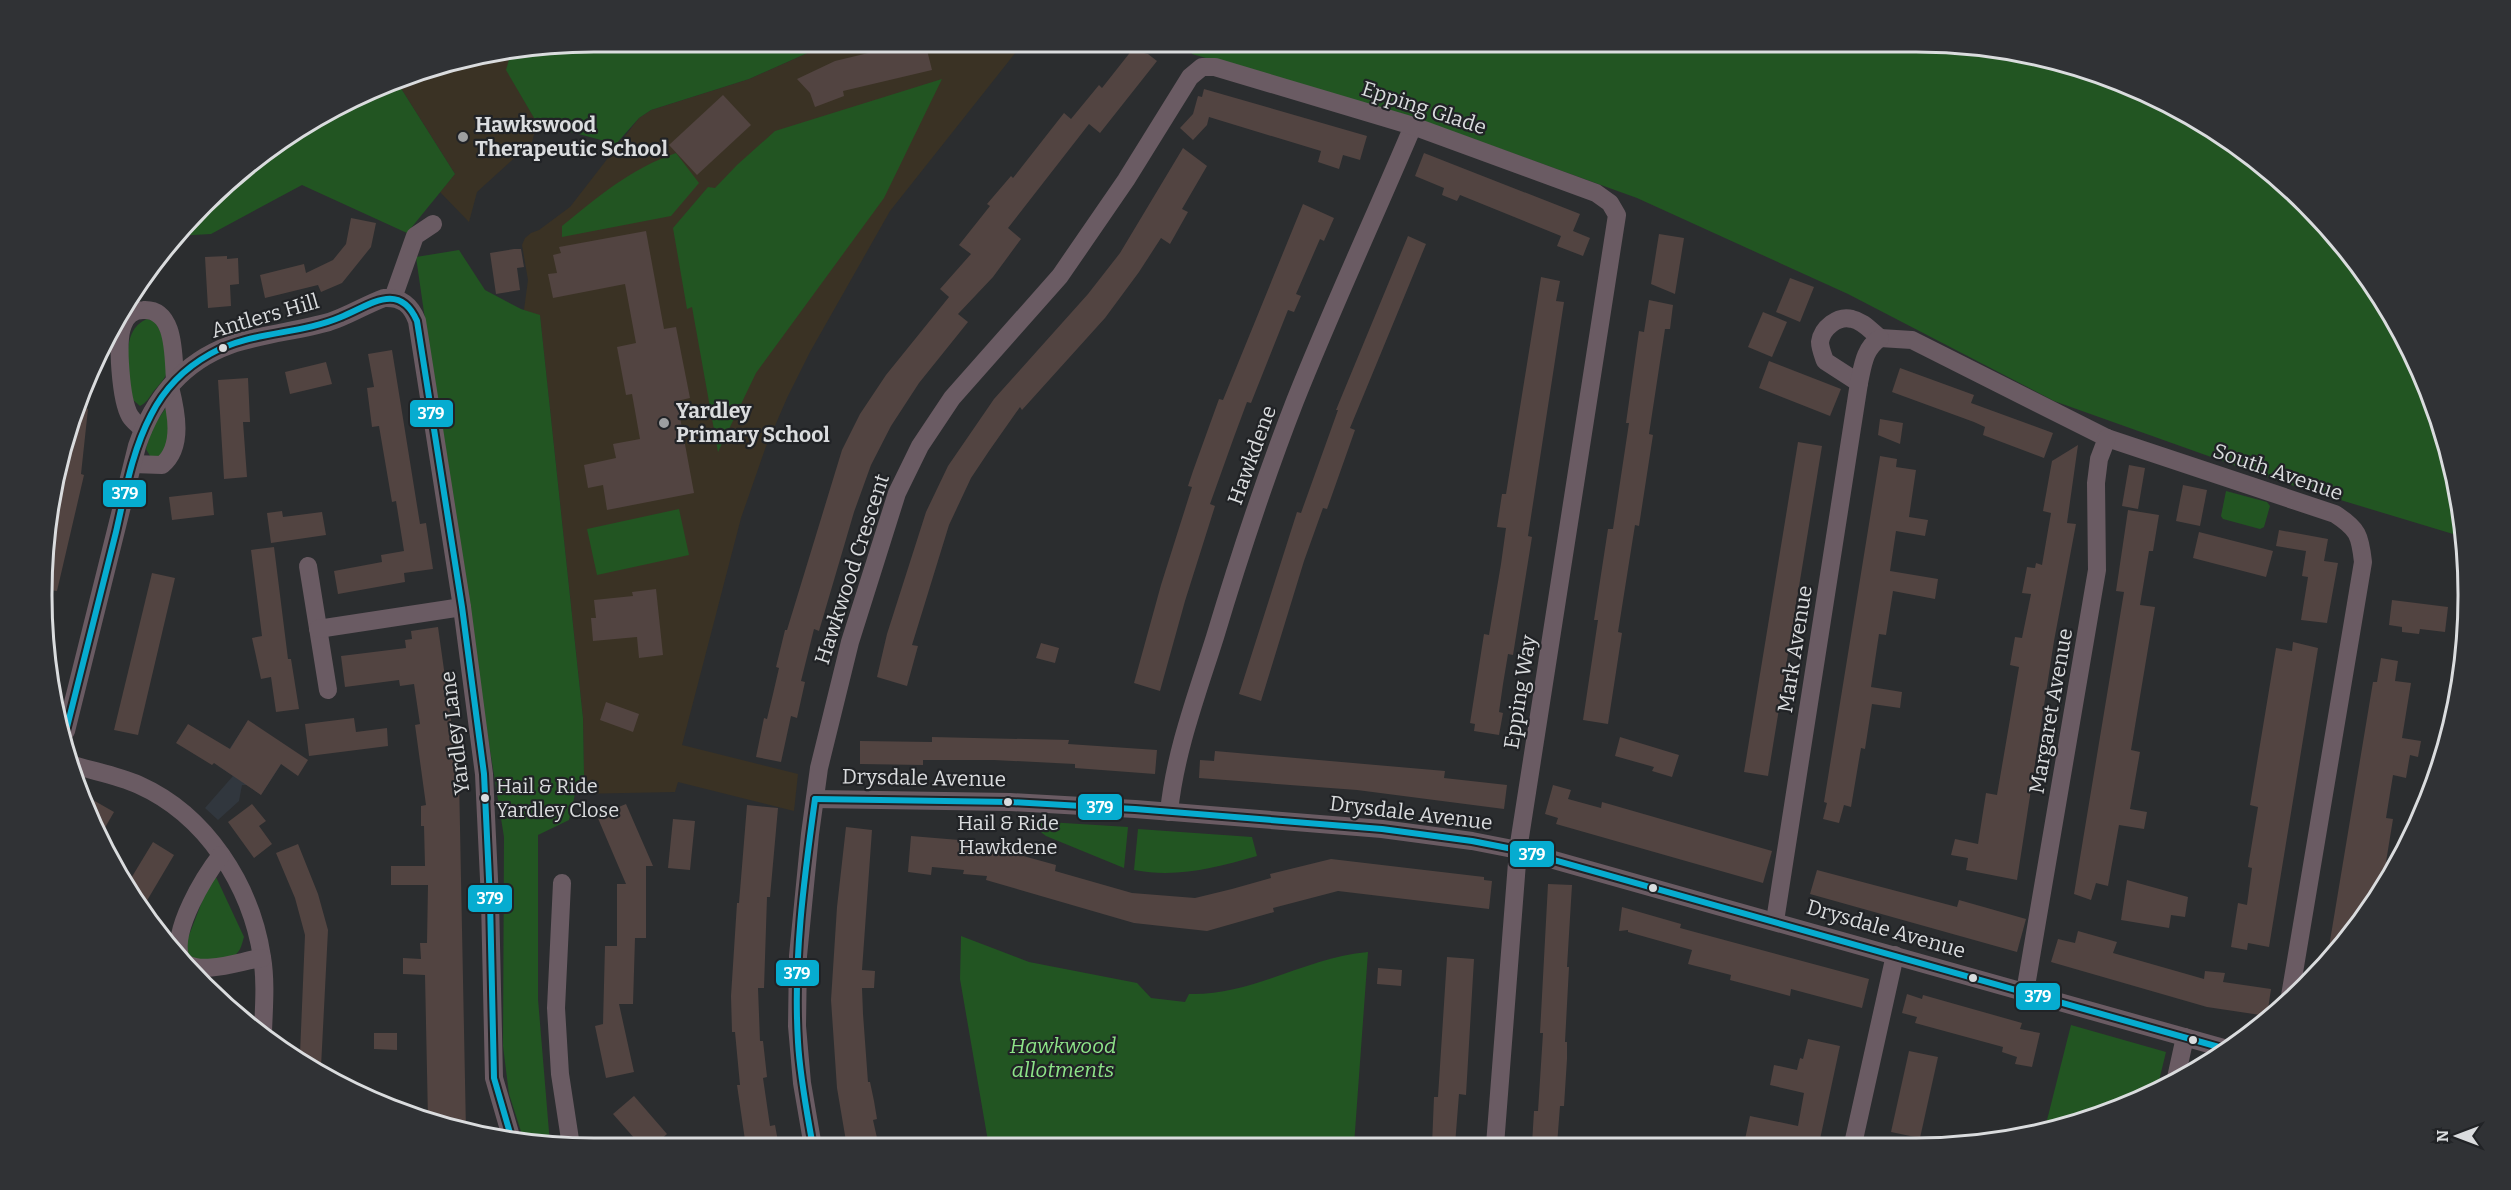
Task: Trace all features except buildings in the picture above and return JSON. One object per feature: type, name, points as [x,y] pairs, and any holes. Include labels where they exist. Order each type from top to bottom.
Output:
[{"type":"street","name":"Epping Glade","points":[[1182,89],[1190,77],[1202,67],[1215,67],[1413,126],[1596,192],[1610,203],[1617,215],[1612,249]]},
{"type":"street","name":"Hawkwood Crescent","points":[[811,1138],[802,1083],[797,1026],[798,956],[815,799],[823,752],[850,642],[897,493],[920,446],[952,398],[1060,276],[1126,180],[1182,89]]},
{"type":"street","name":"Hawkdene","points":[[1169,812],[1174,776],[1192,711],[1272,462],[1296,400],[1413,126]]},
{"type":"street","points":[[393,298],[415,236],[433,224]]},
{"type":"street","name":"Epping Way","points":[[1497,1138],[1518,850],[1612,249]]},
{"type":"street","name":"Antlers Hill","points":[[68,723],[133,464],[143,430],[159,399],[172,383],[200,359],[231,345],[328,322],[373,302],[393,298]]},
{"type":"street","name":"Yardley Lane","points":[[393,298],[405,302],[412,309],[417,321],[462,607],[487,813],[494,1078],[509,1130]]},
{"type":"street","points":[[132,313],[152,309],[162,315],[169,327],[176,446],[171,457],[162,465],[133,464]]},
{"type":"street","points":[[1859,383],[1825,361],[1820,343],[1823,334],[1830,325],[1842,318],[1851,318],[1863,323],[1880,338]]},
{"type":"street","points":[[121,331],[125,400],[130,416],[143,430]]},
{"type":"street","name":"Mark Avenue","points":[[1775,921],[1859,383],[1864,358],[1870,345],[1880,338]]},
{"type":"street","name":"South Avenue","points":[[1880,338],[1912,339],[2107,438],[2336,514],[2354,526],[2361,544],[2363,562],[2292,987]]},
{"type":"street","name":"Margaret Avenue","points":[[2025,992],[2097,570],[2096,483],[2099,459],[2107,438]]},
{"type":"street","points":[[308,566],[328,690]]},
{"type":"street","points":[[318,628],[462,607]]},
{"type":"street","points":[[80,767],[138,784],[170,802],[196,825],[221,855],[236,878],[253,915],[262,958],[264,989],[262,1023]]},
{"type":"street","name":"Drysdale Avenue","points":[[815,799],[1010,802],[1169,812],[1382,829],[1472,841],[1518,850],[2218,1046]]},
{"type":"street","points":[[179,943],[179,937],[204,878],[221,855]]},
{"type":"street","points":[[562,884],[556,1008],[560,1074],[570,1137]]},
{"type":"street","points":[[1854,1138],[1895,954]]},
{"type":"street","points":[[202,969],[262,958]]},
{"type":"street","points":[[2178,1070],[2185,1037]]},
{"type":"shaded area","name":"Yardley Primary School","points":[[810,52],[1016,52],[890,211],[810,352],[787,398],[765,449],[741,518],[682,745],[798,774],[794,811],[678,782],[675,792],[575,794],[584,775],[583,718],[540,316],[524,310],[528,280],[522,245],[531,233],[539,230],[570,207],[639,118],[651,110],[749,79]]},
{"type":"shaded area","points":[[509,60],[507,70],[537,123],[532,142],[477,192],[469,222],[440,192],[455,174],[401,89],[455,71]]},
{"type":"shaded area","points":[[248,721],[291,749],[261,795],[247,785],[242,785],[239,801],[218,820],[205,808],[233,776],[218,766]]},
{"type":"green space","points":[[810,52],[749,79],[651,110],[639,118],[616,144],[537,123],[506,70],[509,60],[560,54]]},
{"type":"green space","points":[[1192,52],[1916,52],[1987,57],[2022,63],[2090,81],[2156,108],[2217,144],[2274,187],[2324,237],[2367,294],[2403,355],[2430,421],[2440,455],[2455,535],[2284,483],[2054,401],[1848,294],[1637,198],[1415,118]]},
{"type":"green space","points":[[942,79],[884,198],[756,373],[718,452],[692,307],[687,309],[673,228],[708,187],[715,188],[775,131]]},
{"type":"green space","points":[[401,89],[455,174],[407,233],[302,185],[211,234],[189,235],[237,187],[294,144],[355,108]]},
{"type":"green space","points":[[676,153],[699,183],[671,216],[562,237],[562,226],[602,194],[629,175]]},
{"type":"green space","points":[[459,250],[485,290],[521,309],[540,315],[583,718],[584,775],[575,794],[569,820],[538,835],[538,999],[549,1135],[521,1133],[509,1094],[503,1046],[504,837],[462,576],[416,257]]},
{"type":"green space","points":[[147,319],[154,321],[161,333],[168,363],[164,379],[140,406],[132,399],[128,354],[132,333]]},
{"type":"green space","points":[[165,409],[168,410],[168,447],[160,457],[150,456],[146,449],[151,430]]},
{"type":"green space","points":[[2226,491],[2267,502],[2270,506],[2264,527],[2260,529],[2223,519],[2221,516]]},
{"type":"green space","points":[[679,509],[689,555],[597,575],[587,529]]},
{"type":"green space","points":[[1032,821],[1128,827],[1124,868],[1046,836],[1030,824]]},
{"type":"green space","points":[[1138,829],[1252,837],[1257,856],[1211,868],[1181,872],[1134,870]]},
{"type":"green space","points":[[216,877],[244,937],[235,955],[226,958],[195,960],[188,953],[186,943],[210,881]]},
{"type":"green space","name":"Hawkwood allotments","points":[[961,936],[1029,962],[1137,983],[1151,998],[1185,1002],[1189,994],[1235,989],[1323,961],[1368,952],[1355,1138],[987,1138],[960,979]]},
{"type":"green space","points":[[2071,1025],[2166,1052],[2159,1080],[2090,1109],[2047,1121]]},
{"type":"transit line","name":"379","points":[[68,723],[134,458],[144,429],[156,405],[169,388],[192,366],[210,354],[241,341],[325,323],[383,300],[392,299],[410,309],[417,321],[462,607],[484,774],[490,900],[494,1078],[509,1130]]},
{"type":"transit line","name":"379","points":[[815,799],[1010,802],[1135,809],[1382,829],[1472,841],[1518,850],[2216,1046]]},
{"type":"transit line","name":"379","points":[[811,1138],[799,1055],[797,981],[803,890],[815,799]]},
{"type":"place","name":"Hawkswood Therapeutic School","points":[[463,137]]},
{"type":"place","name":"Yardley Primary School","points":[[664,423]]},
{"type":"place","name":"Hail & Ride Yardley Close","points":[[485,798]]},
{"type":"place","name":"Hail & Ride Hawkdene","points":[[1008,802]]}]
